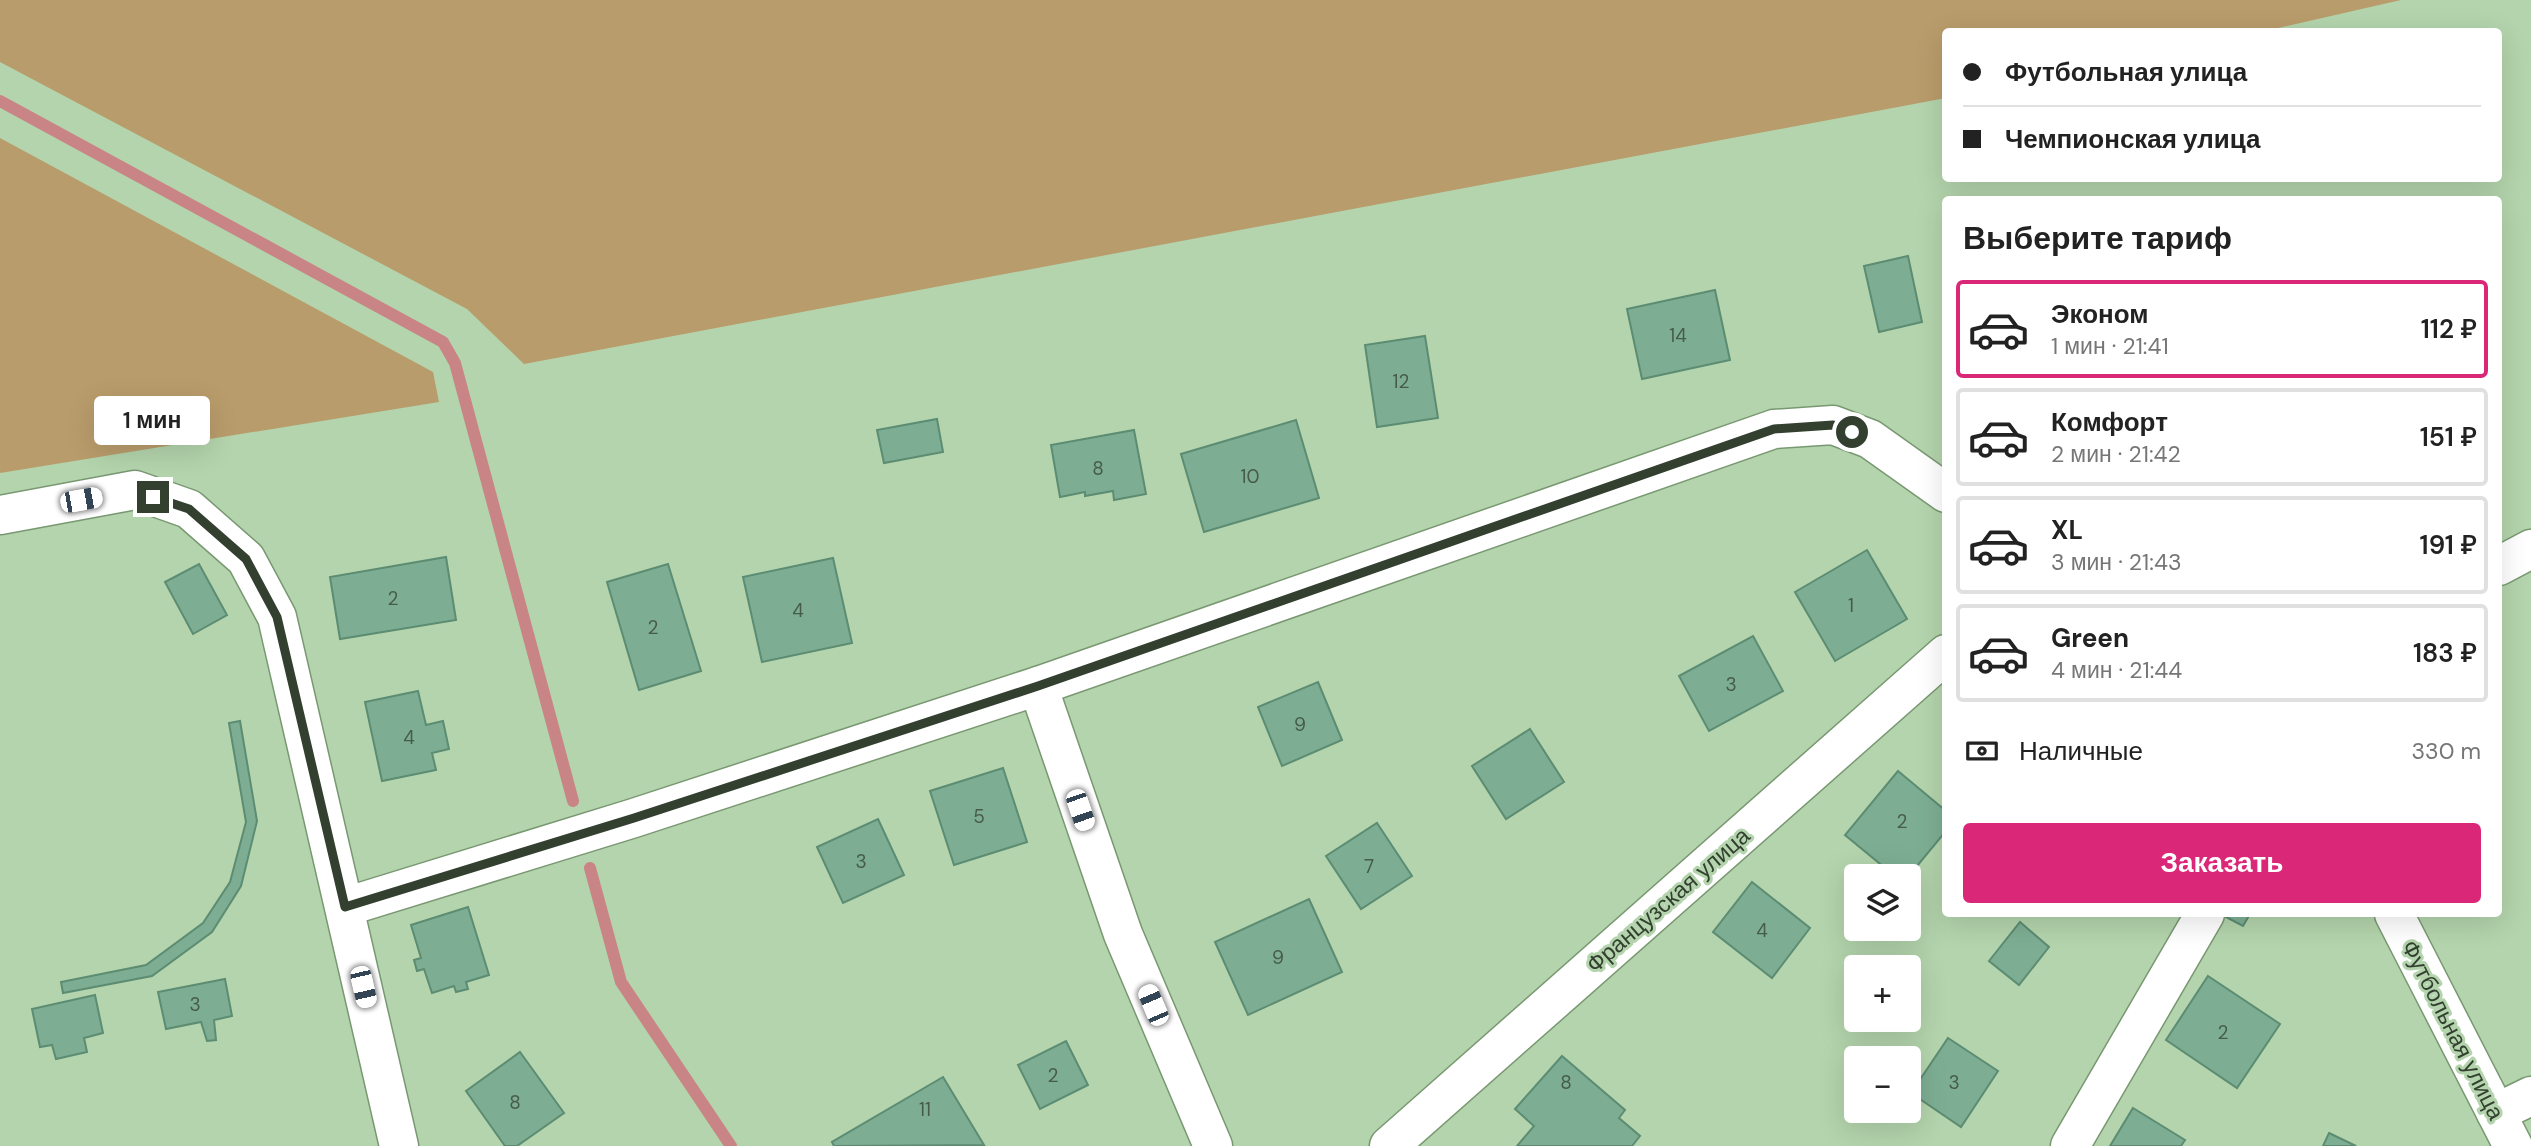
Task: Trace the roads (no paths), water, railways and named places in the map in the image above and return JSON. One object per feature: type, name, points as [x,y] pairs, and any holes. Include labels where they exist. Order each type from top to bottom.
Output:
[{"type":"street","points":[[345,907],[634,818],[1038,686],[1774,429],[1833,425],[1870,439],[1942,490]]},
{"type":"street","points":[[0,515],[135,490],[189,509],[246,559],[277,617],[399,1146]]},
{"type":"street","points":[[2502,564],[2531,549]]},
{"type":"street","name":"Французская улица","points":[[1389,1146],[1942,658]]},
{"type":"street","points":[[1038,686],[1123,934],[1213,1146]]},
{"type":"street","points":[[2070,1146],[2203,917]]},
{"type":"street","name":"Футбольная улица","points":[[2396,917],[2504,1130]]},
{"type":"street","points":[[2504,1130],[2531,1096]]},
{"type":"waterway","points":[[0,101],[443,342],[455,363],[573,801]]},
{"type":"waterway","points":[[590,868],[621,982],[731,1146]]}]
